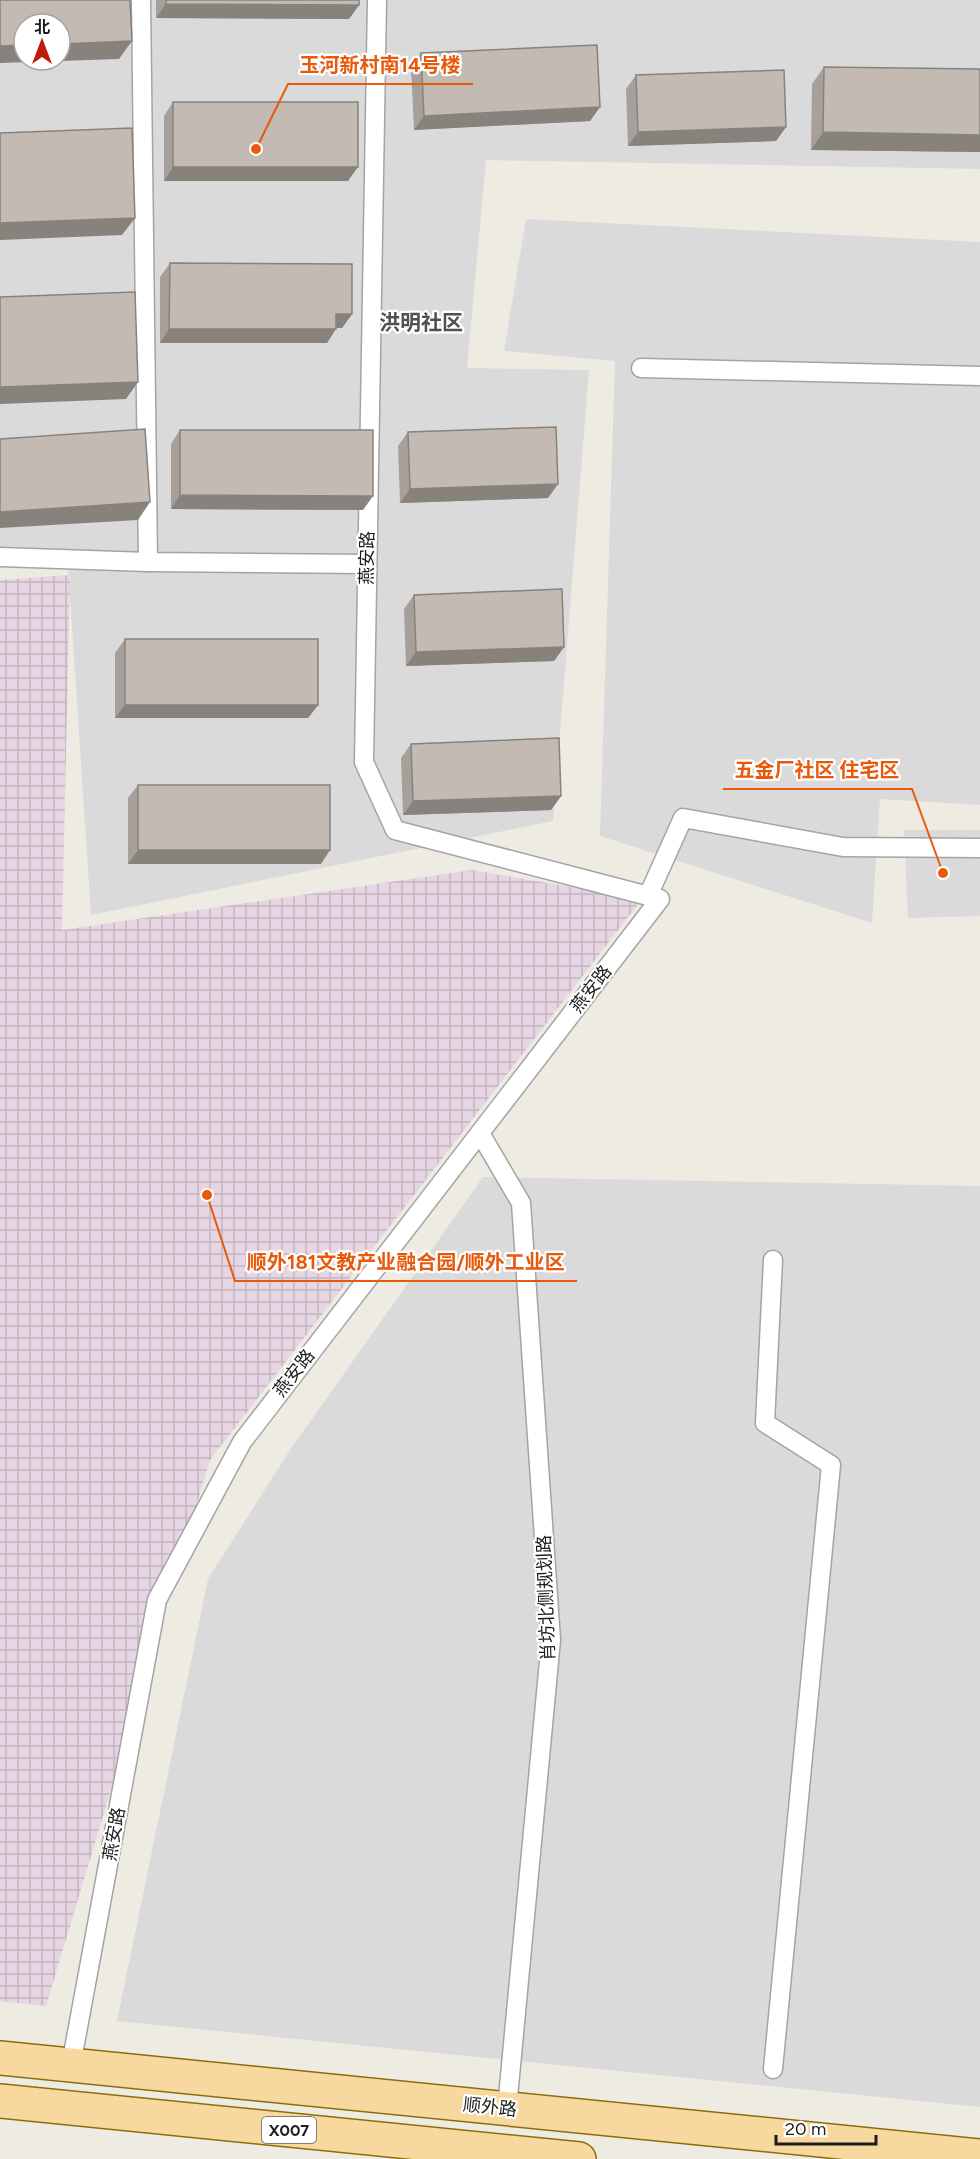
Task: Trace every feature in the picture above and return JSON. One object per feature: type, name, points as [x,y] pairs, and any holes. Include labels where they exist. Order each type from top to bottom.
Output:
[{"type":"main road","name":"顺外路","points":[[0,2058],[980,2156]]},
{"type":"main road","name":"X007","points":[[0,2101],[579,2159]]},
{"type":"lane","points":[[141,0],[148,562]]},
{"type":"lane","name":"燕安路","points":[[71,2065],[157,1600],[242,1442],[660,899],[395,830],[364,762],[377,0]]},
{"type":"lane","points":[[641,368],[980,376]]},
{"type":"lane","points":[[0,557],[148,562],[367,564]]},
{"type":"lane","points":[[648,896],[683,818],[843,847],[980,848]]},
{"type":"lane","name":"肖坊北侧规划路","points":[[480,1133],[521,1203],[551,1640],[507,2109]]},
{"type":"lane","points":[[772,1260],[765,1423],[831,1465],[772,2069]]},
{"type":"shaded area","points":[[0,0],[980,0],[980,169],[486,160],[467,368],[589,370],[553,821],[91,915],[67,551],[0,555]]},
{"type":"shaded area","points":[[526,219],[980,242],[980,805],[880,799],[872,923],[600,836],[615,361],[504,351]]},
{"type":"shaded area","points":[[70,575],[62,930],[472,870],[642,899],[210,1460],[46,2006],[0,2001],[0,580]]},
{"type":"shaded area","points":[[904,830],[980,830],[980,916],[908,918]]},
{"type":"shaded area","points":[[483,1177],[980,1186],[980,2107],[117,2021],[208,1579],[290,1450]]},
{"type":"building","points":[[0,0],[130,0],[132,41],[72,44],[72,12],[12,12],[12,46],[0,46]]},
{"type":"building","points":[[166,0],[359,0],[359,5],[166,4]]},
{"type":"building","points":[[597,45],[600,107],[424,116],[421,53]]},
{"type":"building","points":[[824,67],[980,69],[980,135],[823,132]]},
{"type":"building","points":[[784,70],[786,127],[638,132],[636,75]]},
{"type":"building","points":[[173,102],[358,102],[358,167],[173,167]]},
{"type":"building","points":[[132,128],[135,218],[0,223],[0,133]]},
{"type":"building","points":[[170,263],[352,264],[352,314],[336,314],[336,329],[169,329]]},
{"type":"building","points":[[135,292],[138,382],[0,387],[0,297]]},
{"type":"building","points":[[556,427],[558,484],[410,489],[408,432]]},
{"type":"building","points":[[145,429],[150,502],[0,512],[0,439]]},
{"type":"building","points":[[180,430],[373,430],[373,496],[180,495]]},
{"type":"building","points":[[562,589],[564,647],[416,652],[414,595]]},
{"type":"building","points":[[125,639],[318,639],[318,705],[125,705]]},
{"type":"building","points":[[559,738],[561,796],[413,801],[411,744]]},
{"type":"building","points":[[138,785],[330,785],[330,850],[138,850]]},
{"type":"place","name":"玉河新村南14号楼","points":[[256,149]]},
{"type":"place","name":"五金厂社区 住宅区","points":[[943,873]]},
{"type":"place","name":"顺外181文教产业融合园/顺外工业区","points":[[207,1195]]},
{"type":"district","name":"洪明社区","points":[[421,323]]}]
